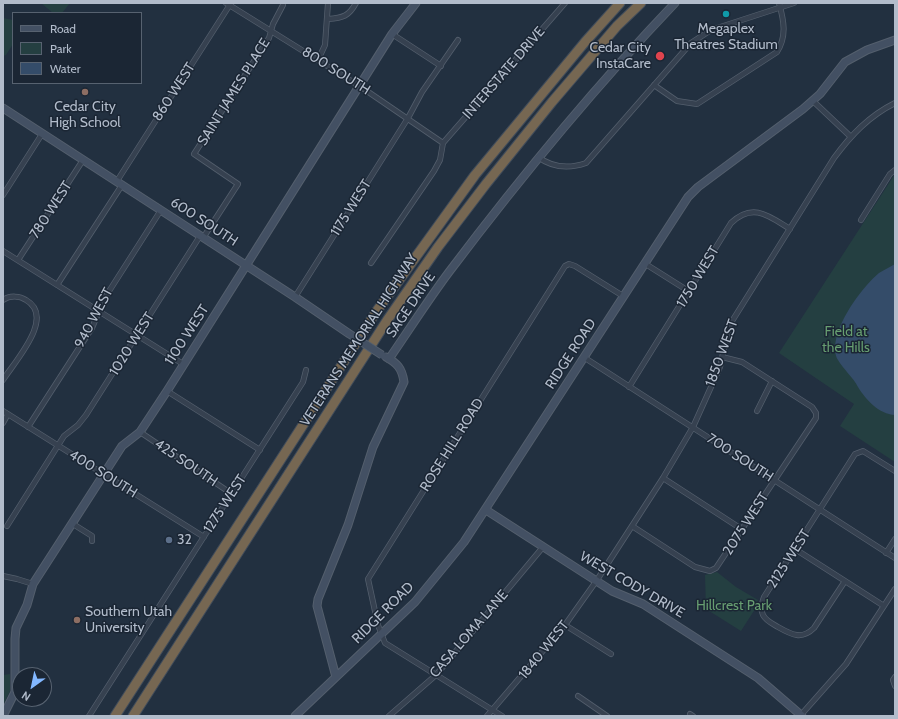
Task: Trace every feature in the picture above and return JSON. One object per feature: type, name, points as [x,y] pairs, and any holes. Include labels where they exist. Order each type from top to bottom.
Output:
[{"type":"highway","name":"VETERANS MEMORIAL HIGHWAY","points":[[115,716],[384,300],[475,175],[580,48],[620,3]]},
{"type":"highway","name":"VETERANS MEMORIAL HIGHWAY","points":[[133,716],[383,326],[438,247],[552,102],[618,26],[641,3]]},
{"type":"street","points":[[318,60],[325,45],[328,3]]},
{"type":"street","points":[[328,19],[343,18],[351,12],[356,3]]},
{"type":"street","name":"1100 WEST","points":[[3,716],[16,692],[16,628],[27,605],[33,584],[105,475],[122,446],[140,432],[361,86],[392,34],[416,3]]},
{"type":"street","name":"INTERSTATE DRIVE","points":[[443,143],[565,3]]},
{"type":"street","name":"SAGE DRIVE","points":[[336,677],[317,606],[348,525],[373,447],[404,382],[403,373],[399,366],[389,359],[449,273],[538,157],[635,44],[675,3]]},
{"type":"street","points":[[538,157],[558,167],[574,167],[586,163],[691,44],[711,30],[780,5],[794,3]]},
{"type":"street","name":"800 SOUTH","points":[[229,4],[361,86],[443,143]]},
{"type":"street","name":"860 WEST","points":[[57,285],[229,4]]},
{"type":"street","points":[[272,30],[273,24],[284,5]]},
{"type":"street","points":[[654,85],[677,101],[696,104],[777,52],[783,42],[785,32],[780,5]]},
{"type":"street","name":"SAINT JAMES PLACE","points":[[202,237],[238,184],[194,154],[269,38],[272,30]]},
{"type":"street","points":[[392,34],[441,66]]},
{"type":"street","name":"1175 WEST","points":[[295,297],[408,118],[422,92],[458,40]]},
{"type":"street","name":"RIDGE ROAD","points":[[295,716],[415,602],[442,570],[486,510],[678,211],[698,187],[813,101],[845,62],[867,50],[895,40]]},
{"type":"street","points":[[813,101],[851,137]]},
{"type":"street","name":"1850 WEST","points":[[597,580],[663,478],[693,427],[722,357],[729,326],[834,158],[851,137],[876,114],[895,103]]},
{"type":"street","name":"600 SOUTH","points":[[3,108],[389,359]]},
{"type":"street","points":[[3,195],[42,134]]},
{"type":"street","points":[[371,263],[434,171],[440,160],[443,143]]},
{"type":"street","name":"780 WEST","points":[[18,260],[83,160]]},
{"type":"street","points":[[861,220],[890,174],[895,170]]},
{"type":"street","name":"940 WEST","points":[[28,427],[92,328],[97,316],[97,310],[160,210]]},
{"type":"street","name":"1750 WEST","points":[[629,386],[690,292],[731,223],[737,217],[745,213],[761,213],[790,229]]},
{"type":"street","name":"1020 WEST","points":[[7,526],[64,436],[78,425],[86,415],[202,237]]},
{"type":"street","points":[[3,251],[183,364]]},
{"type":"street","points":[[644,263],[690,292]]},
{"type":"street","name":"ROSE HILL ROAD","points":[[381,635],[368,585],[370,574],[565,266],[569,264],[624,296]]},
{"type":"street","points":[[3,300],[14,297],[22,297],[35,307],[38,314],[38,320],[34,333],[3,380]]},
{"type":"street","points":[[722,357],[742,362],[772,381],[757,411]]},
{"type":"street","name":"700 SOUTH","points":[[585,358],[895,558]]},
{"type":"street","name":"1275 WEST","points":[[89,716],[304,382],[306,370]]},
{"type":"street","name":"2075 WEST","points":[[632,526],[695,567],[710,571],[721,564],[816,418],[816,413],[812,407],[772,381]]},
{"type":"street","points":[[166,391],[260,450]]},
{"type":"street","name":"400 SOUTH","points":[[3,411],[204,537]]},
{"type":"street","points":[[3,423],[8,414]]},
{"type":"street","name":"425 SOUTH","points":[[140,432],[232,494]]},
{"type":"street","name":"2125 WEST","points":[[845,581],[814,628],[808,634],[800,636],[791,635],[769,621],[763,615],[761,609],[764,597],[796,549],[819,509],[855,454],[863,451],[895,471]]},
{"type":"street","points":[[663,478],[743,530]]},
{"type":"street","name":"WEST CODY DRIVE","points":[[486,510],[612,591],[643,604],[758,678],[801,716]]},
{"type":"street","points":[[73,524],[92,536],[92,541]]},
{"type":"street","points":[[886,553],[895,539]]},
{"type":"street","name":"CASA LOMA LANE","points":[[389,716],[436,674],[543,547]]},
{"type":"street","points":[[796,549],[884,606]]},
{"type":"street","points":[[3,576],[33,584]]},
{"type":"street","name":"1840 WEST","points":[[488,716],[565,625],[597,580]]},
{"type":"street","points":[[801,716],[849,660],[895,589]]},
{"type":"street","points":[[565,625],[611,654]]},
{"type":"street","points":[[381,635],[386,643],[502,716]]},
{"type":"street","points":[[895,677],[893,680],[895,686]]},
{"type":"street","points":[[578,696],[607,716]]},
{"type":"green space","points":[[41,3],[70,3],[63,12],[52,12]]},
{"type":"green space","points":[[3,18],[12,20],[12,46],[6,55],[3,56]]},
{"type":"green space","name":"Field at the Hills","points":[[895,174],[895,462],[840,426],[854,404],[779,353]]},
{"type":"green space","name":"Hillcrest Park","points":[[717,572],[736,587],[758,600],[757,606],[741,631],[706,609],[705,575]]},
{"type":"green space","points":[[10,674],[10,691],[3,705],[3,675]]},
{"type":"water","points":[[895,264],[895,415],[878,409],[869,401],[838,360],[835,350],[836,338],[847,313],[855,301],[879,273]]},
{"type":"place","name":"Megaplex Theatres Stadium","points":[[726,14]]},
{"type":"place","name":"Cedar City InstaCare","points":[[660,56]]},
{"type":"place","name":"Cedar City High School","points":[[85,92]]},
{"type":"place","name":"32","points":[[169,540]]},
{"type":"place","name":"Southern Utah University","points":[[77,620]]}]
